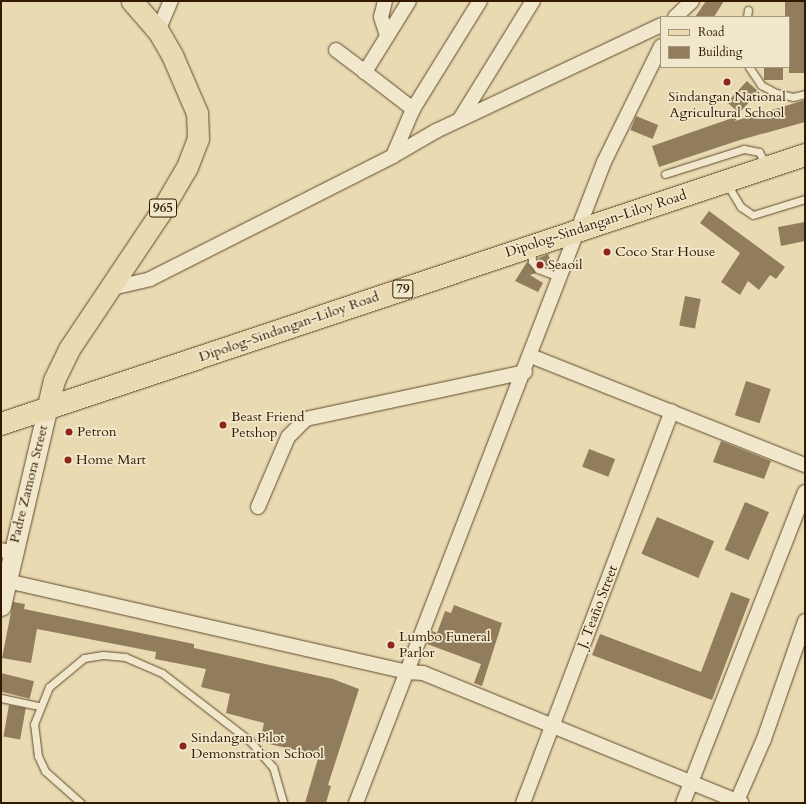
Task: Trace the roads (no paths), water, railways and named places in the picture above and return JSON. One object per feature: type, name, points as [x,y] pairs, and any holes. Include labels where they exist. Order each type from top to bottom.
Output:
[{"type":"highway","name":"Dipolog-Sindangan-Liloy Road","points":[[1,424],[47,410],[581,228],[805,155]]},
{"type":"main road","name":"965","points":[[47,410],[54,380],[69,349],[112,288],[177,185],[198,139],[197,113],[172,55],[158,31],[132,1]]},
{"type":"street","points":[[158,31],[171,1]]},
{"type":"street","points":[[385,1],[381,17],[387,36]]},
{"type":"street","points":[[365,72],[408,1]]},
{"type":"street","points":[[394,156],[413,109],[480,1]]},
{"type":"street","points":[[460,119],[533,1]]},
{"type":"street","points":[[677,16],[692,1]]},
{"type":"street","points":[[112,288],[150,279],[394,156],[460,119],[660,25]]},
{"type":"street","points":[[356,803],[581,228],[610,146],[660,48]]},
{"type":"street","points":[[336,50],[413,109]]},
{"type":"street","points":[[531,356],[805,465]]},
{"type":"street","points":[[258,507],[288,437],[306,419],[525,372]]},
{"type":"street","name":"Padre Zamora Street","points":[[1,606],[7,581],[6,551],[47,410]]},
{"type":"street","name":"J. Teaño Street","points":[[523,803],[672,411]]},
{"type":"street","points":[[683,803],[805,492]]},
{"type":"street","points":[[7,581],[406,672],[423,673],[739,802],[764,739],[805,621]]},
{"type":"lane","points":[[750,68],[761,85],[776,93],[793,97],[805,94]]},
{"type":"lane","points":[[665,174],[744,149],[759,152],[768,168]]},
{"type":"lane","points":[[726,182],[741,207],[753,215],[805,199]]},
{"type":"lane","points":[[531,245],[532,261],[538,269],[561,278]]},
{"type":"lane","points":[[80,803],[52,780],[38,756],[34,724],[39,706],[49,687],[84,658],[103,655],[140,662],[162,673],[250,742],[273,767],[283,803]]},
{"type":"lane","points":[[1,698],[39,706]]},
{"type":"place","name":"Sindangan National Agricultural School","points":[[727,82]]},
{"type":"place","name":"Coco Star House","points":[[607,252]]},
{"type":"place","name":"Seaoil","points":[[540,265]]},
{"type":"place","name":"Beast Friend Petshop","points":[[223,425]]},
{"type":"place","name":"Petron","points":[[69,432]]},
{"type":"place","name":"Home Mart","points":[[68,460]]},
{"type":"place","name":"Lumbo Funeral Parlor","points":[[391,645]]},
{"type":"place","name":"Sindangan Pilot Demonstration School","points":[[183,746]]}]
